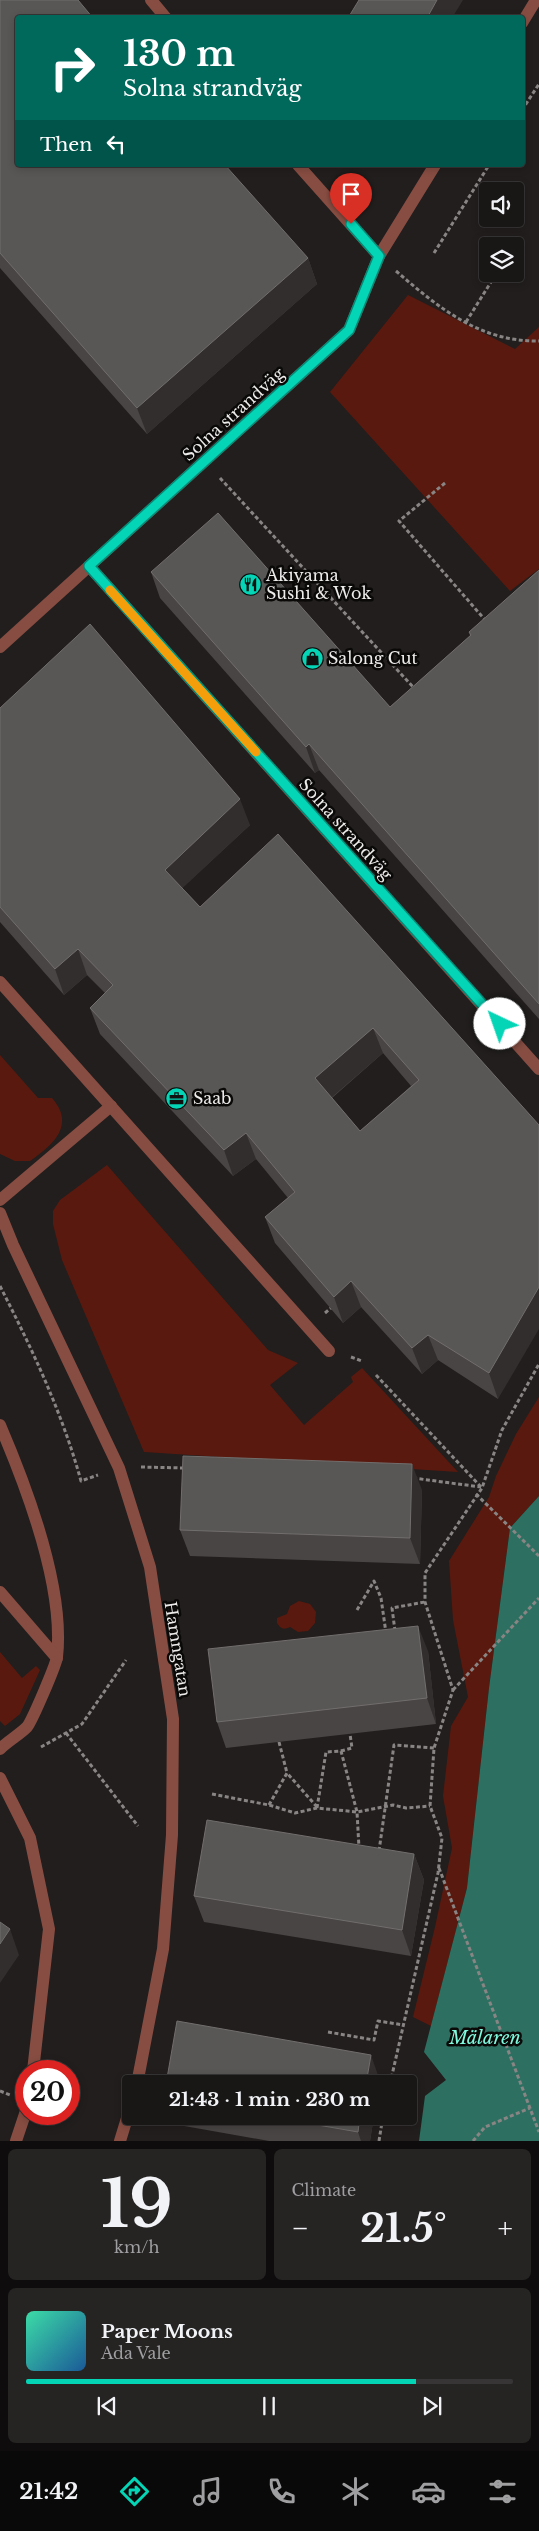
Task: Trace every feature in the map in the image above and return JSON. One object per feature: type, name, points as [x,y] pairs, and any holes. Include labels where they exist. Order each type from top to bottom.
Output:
[{"type":"street","points":[[151,0],[164,15]]},
{"type":"street","points":[[525,18],[536,0]]},
{"type":"street","points":[[300,167],[379,256]]},
{"type":"street","name":"Solna strandväg","points":[[0,647],[349,330],[379,256],[434,167]]},
{"type":"street","name":"Solna strandväg","points":[[89,566],[539,1069]]},
{"type":"street","points":[[0,982],[329,1351]]},
{"type":"street","points":[[0,1200],[111,1106]]},
{"type":"street","points":[[0,1213],[12,1245]]},
{"type":"street","points":[[0,1229],[12,1245]]},
{"type":"street","name":"Hamngatan","points":[[12,1245],[119,1468],[150,1567],[171,1710],[172,1835],[164,1939],[139,2075]]},
{"type":"street","points":[[0,1425],[17,1464],[45,1550],[56,1613],[57,1658],[28,1726],[0,1748]]},
{"type":"street","points":[[0,1592],[57,1658]]},
{"type":"street","points":[[0,1778],[30,1838],[49,1929],[34,2060]]},
{"type":"street","points":[[16,2141],[21,2125]]},
{"type":"street","points":[[120,2141],[125,2125]]},
{"type":"path","points":[[525,105],[539,84]]},
{"type":"path","points":[[434,253],[487,167]]},
{"type":"path","points":[[379,256],[454,318],[496,335],[521,341],[539,341]]},
{"type":"path","points":[[466,322],[491,282]]},
{"type":"path","points":[[205,461],[381,655],[420,694]]},
{"type":"path","points":[[445,483],[400,521],[488,623]]},
{"type":"path","points":[[0,1286],[40,1367],[70,1439],[81,1481]]},
{"type":"path","points":[[452,1690],[425,1602],[425,1573],[476,1494],[482,1488],[502,1430],[539,1364]]},
{"type":"path","points":[[376,1374],[482,1488]]},
{"type":"path","points":[[147,1466],[191,1468]]},
{"type":"path","points":[[100,1475],[103,1484]]},
{"type":"path","points":[[408,1478],[482,1488]]},
{"type":"path","points":[[476,1494],[539,1556]]},
{"type":"path","points":[[358,1610],[374,1581],[381,1598],[386,1633]]},
{"type":"path","points":[[392,2075],[439,1866],[442,1838],[430,1806],[434,1748],[452,1690],[539,1598]]},
{"type":"path","points":[[378,1635],[396,1631],[392,1608],[425,1602]]},
{"type":"path","points":[[37,1750],[82,1724],[126,1660]]},
{"type":"path","points":[[66,1733],[138,1826]]},
{"type":"path","points":[[317,1808],[326,1752],[352,1748],[350,1734]]},
{"type":"path","points":[[278,1742],[287,1773],[317,1808]]},
{"type":"path","points":[[378,1854],[387,1806],[394,1745],[434,1748]]},
{"type":"path","points":[[341,1750],[358,1812],[359,1852]]},
{"type":"path","points":[[269,1805],[287,1773]]},
{"type":"path","points":[[212,1794],[269,1805],[294,1814],[317,1808],[358,1812],[393,1804],[406,1808],[430,1806]]},
{"type":"path","points":[[439,1866],[539,2132]]},
{"type":"path","points":[[328,2032],[374,2040],[378,2021],[404,2025]]},
{"type":"path","points":[[0,2091],[10,2095]]},
{"type":"path","points":[[473,2141],[485,2127],[530,2108]]},
{"type":"path","points":[[379,2141],[382,2125]]},
{"type":"shaded area","points":[[408,295],[515,349],[539,327],[539,569],[510,591],[330,392]]},
{"type":"shaded area","points":[[0,1055],[38,1098],[52,1098],[59,1108],[62,1117],[62,1126],[59,1134],[47,1148],[30,1161],[15,1161],[0,1154]]},
{"type":"shaded area","points":[[107,1165],[268,1350],[298,1363],[270,1385],[304,1425],[353,1382],[351,1377],[362,1368],[458,1472],[144,1452],[62,1260],[53,1224],[53,1211],[60,1200]]},
{"type":"shaded area","points":[[539,1397],[539,1496],[510,1528],[489,1688],[467,1888],[431,2026],[413,2017],[452,1848],[443,1796],[451,1726],[468,1697],[453,1620],[449,1561],[489,1497],[496,1476],[516,1434]]},
{"type":"shaded area","points":[[299,1601],[310,1604],[316,1612],[315,1623],[308,1631],[298,1632],[290,1627],[281,1628],[277,1623],[277,1618],[287,1614],[290,1606]]},
{"type":"shaded area","points":[[0,1652],[22,1678],[36,1666],[40,1670],[20,1714],[5,1726],[0,1721]]},
{"type":"water","name":"Mälaren","points":[[539,1496],[539,2141],[419,2141],[425,2096],[446,2080],[424,2052],[467,1888],[489,1688],[510,1528]]},
{"type":"building","points":[[0,0],[78,0],[90,15],[15,15],[15,167],[227,167],[308,258],[137,408],[0,253]]},
{"type":"building","points":[[359,0],[437,0],[429,15],[350,15]]},
{"type":"building","points":[[218,513],[390,707],[471,635],[469,632],[539,570],[539,1004],[309,744],[306,747],[151,572]]},
{"type":"building","points":[[90,624],[240,799],[165,870],[200,907],[278,834],[539,1125],[539,1287],[489,1373],[428,1335],[412,1348],[351,1281],[334,1297],[265,1217],[295,1192],[246,1133],[224,1150],[90,1008],[113,985],[78,949],[55,969],[0,907],[0,708]],"holes":[[[373,1028],[419,1080],[360,1131],[315,1078]]]},
{"type":"building","points":[[183,1456],[412,1464],[410,1538],[180,1530]]},
{"type":"building","points":[[418,1626],[427,1698],[217,1722],[208,1649]]},
{"type":"building","points":[[207,1820],[414,1854],[402,1930],[194,1896]]},
{"type":"building","points":[[0,1922],[10,1929],[0,1944]]},
{"type":"building","points":[[177,2021],[371,2055],[368,2075],[168,2075]]},
{"type":"building","points":[[318,2125],[359,2125],[358,2132]]},
{"type":"slow traffic","points":[[110,590],[256,752]]},
{"type":"place","name":"Akiyama Sushi & Wok","points":[[250,584]]},
{"type":"place","name":"Salong Cut","points":[[312,658]]},
{"type":"place","name":"Saab","points":[[177,1098]]},
{"type":"route","points":[[351,224],[379,256],[349,330],[89,566],[500,1024]]}]
